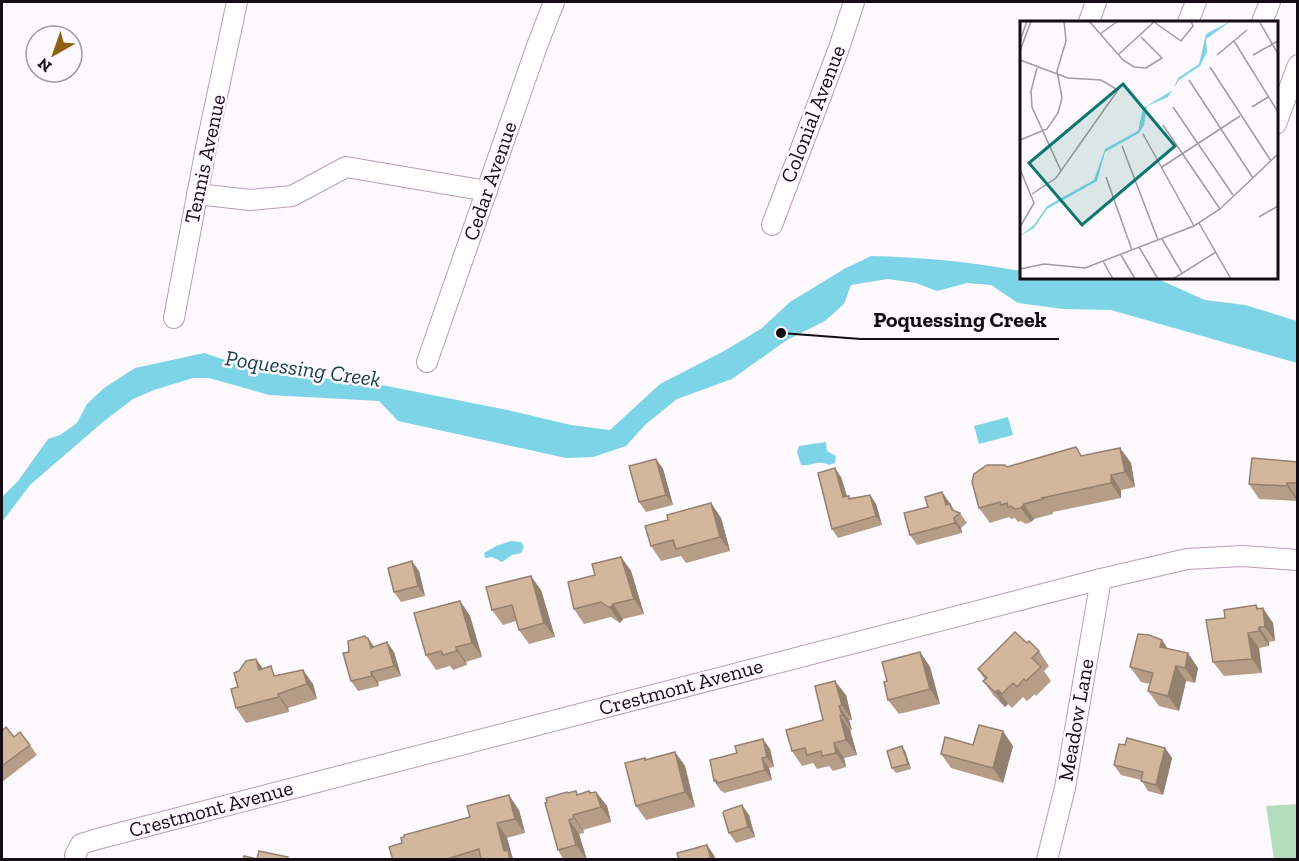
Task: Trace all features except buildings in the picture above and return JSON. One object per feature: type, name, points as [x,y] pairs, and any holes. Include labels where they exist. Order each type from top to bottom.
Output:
[{"type":"street","name":"Tennis Avenue","points":[[174,318],[237,2]]},
{"type":"street","name":"Cedar Avenue","points":[[427,362],[554,2]]},
{"type":"street","name":"Colonial Avenue","points":[[772,225],[854,2]]},
{"type":"street","points":[[1089,21],[1096,2]]},
{"type":"street","points":[[1188,21],[1196,2]]},
{"type":"street","points":[[1262,21],[1269,2]]},
{"type":"street","points":[[1278,119],[1298,66]]},
{"type":"street","points":[[197,194],[250,200],[292,196],[346,167],[487,191]]},
{"type":"street","name":"Crestmont Avenue","points":[[75,857],[81,844],[101,838],[1101,579],[1187,559],[1242,556],[1298,560]]},
{"type":"street","name":"Meadow Lane","points":[[1047,860],[1065,788],[1101,579]]},
{"type":"green space","points":[[1297,804],[1297,859],[1274,859],[1266,806]]},
{"type":"water","points":[[871,256],[984,265],[1020,271],[1020,279],[1160,280],[1205,300],[1245,305],[1297,321],[1297,363],[1111,310],[1063,309],[1018,303],[991,285],[967,283],[937,291],[916,283],[888,279],[851,285],[844,304],[825,321],[787,340],[732,379],[677,399],[645,425],[626,446],[593,457],[566,458],[398,421],[379,401],[269,395],[209,378],[193,378],[133,399],[30,485],[2,522],[2,497],[18,481],[48,439],[60,435],[77,423],[87,404],[104,388],[135,368],[204,353],[262,372],[372,383],[571,425],[610,430],[660,384],[726,350],[762,328],[790,302],[844,269]]},
{"type":"water","points":[[1008,417],[1013,435],[979,444],[974,426]]},
{"type":"water","points":[[826,442],[827,451],[836,456],[835,463],[801,465],[797,452],[799,446]]},
{"type":"water","points":[[511,541],[521,542],[524,547],[521,553],[512,555],[502,562],[492,557],[485,558],[484,553]]},
{"type":"place","name":"Poquessing Creek","points":[[781,333]]}]
